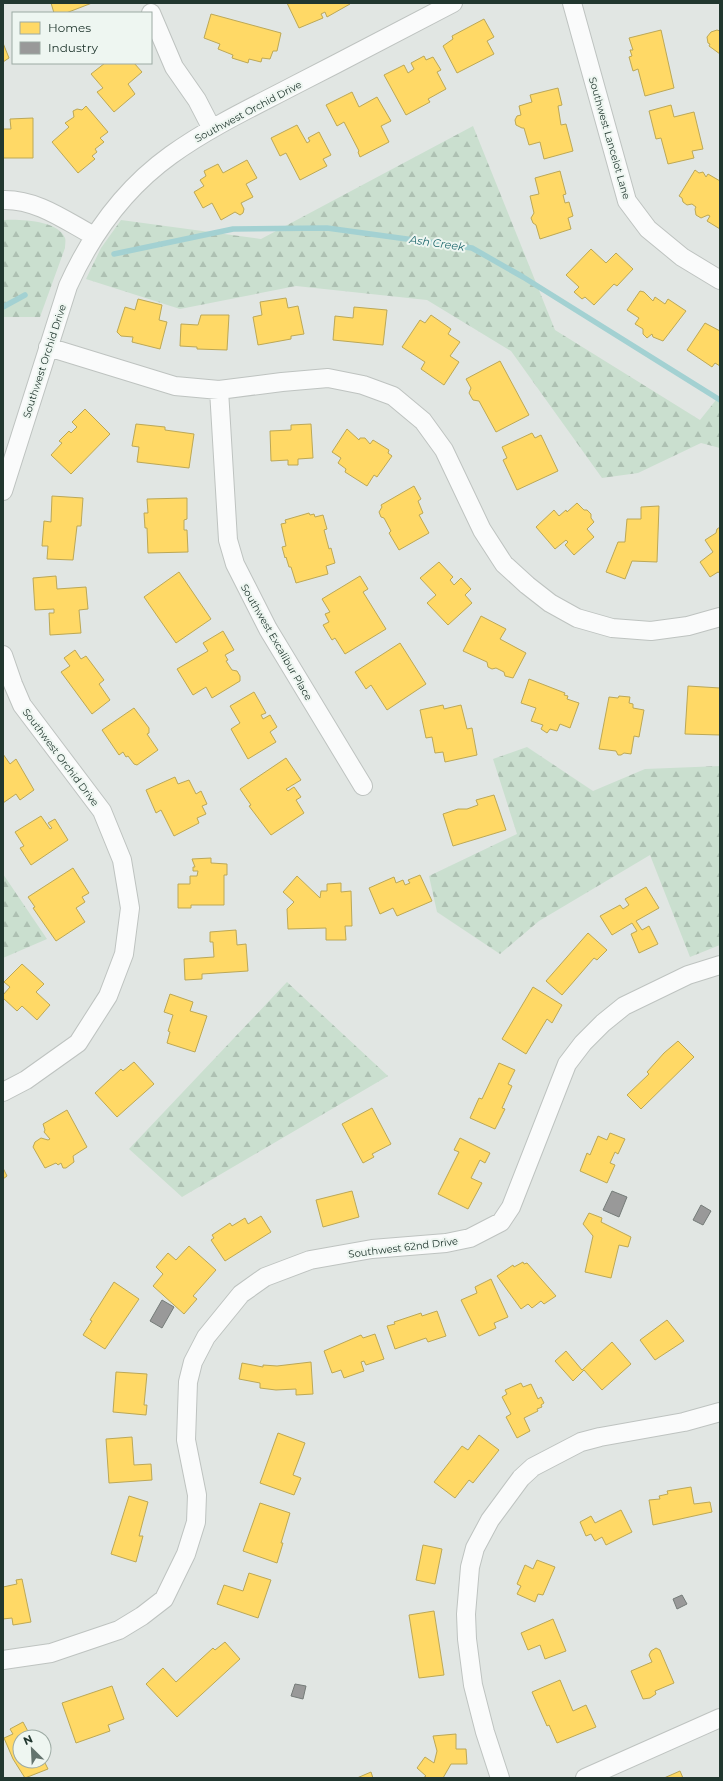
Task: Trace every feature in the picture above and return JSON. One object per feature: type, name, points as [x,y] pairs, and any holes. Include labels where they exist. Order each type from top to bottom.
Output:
[{"type":"street","name":"Southwest Orchid Drive","points":[[3,492],[68,286],[79,262],[94,236],[114,208],[146,175],[171,155],[212,128],[453,3]]},
{"type":"street","name":"Southwest Lancelot Lane","points":[[572,3],[627,201],[648,229],[682,257],[720,280]]},
{"type":"street","points":[[152,15],[174,67],[197,100],[212,128]]},
{"type":"street","points":[[3,200],[29,203],[48,210],[94,236]]},
{"type":"street","points":[[48,347],[175,386],[219,390],[328,378],[363,385],[393,396],[423,421],[444,450],[482,530],[504,564],[526,585],[550,603],[577,618],[612,628],[651,631],[688,626],[720,617]]},
{"type":"street","name":"Southwest Excalibur Place","points":[[219,390],[228,540],[235,564],[268,629],[363,786]]},
{"type":"street","name":"Southwest Orchid Drive","points":[[3,655],[12,684],[22,705],[102,811],[122,860],[130,908],[124,954],[108,996],[78,1043],[26,1080],[3,1092]]},
{"type":"street","name":"Southwest 62nd Drive","points":[[3,1660],[51,1653],[119,1630],[142,1616],[164,1599],[186,1554],[196,1522],[197,1495],[186,1440],[188,1382],[193,1362],[206,1337],[241,1294],[265,1277],[310,1260],[372,1249],[446,1244],[470,1238],[501,1222],[511,1207],[567,1064],[583,1043],[603,1023],[624,1006],[688,975],[720,966]]},
{"type":"street","points":[[500,1778],[484,1732],[473,1685],[467,1639],[466,1614],[470,1567],[474,1548],[490,1520],[521,1478],[534,1467],[581,1442],[600,1437],[684,1422],[720,1412]]},
{"type":"street","points":[[585,1778],[720,1718]]},
{"type":"green space","points":[[473,126],[555,330],[700,420],[720,395],[720,448],[701,443],[638,473],[602,478],[511,351],[427,300],[296,286],[180,309],[86,279],[101,248],[121,220],[261,239]]},
{"type":"green space","points":[[3,220],[18,220],[47,224],[55,227],[65,238],[65,248],[40,317],[3,317]]},
{"type":"green space","points":[[527,747],[593,791],[645,769],[720,766],[720,945],[690,957],[650,855],[539,921],[500,954],[437,912],[429,876],[517,834],[493,759]]},
{"type":"green space","points":[[3,874],[47,939],[3,958]]},
{"type":"green space","points":[[287,982],[388,1076],[182,1197],[129,1149]]},
{"type":"building: Homes","points":[[51,3],[92,3],[69,12],[54,12]]},
{"type":"building: Homes","points":[[287,3],[350,4],[327,17],[325,12],[321,14],[323,18],[299,28]]},
{"type":"building: Homes","points":[[211,14],[281,33],[277,51],[273,51],[270,59],[262,58],[261,62],[249,59],[248,63],[232,58],[233,55],[218,49],[220,44],[204,38]]},
{"type":"building: Homes","points":[[484,19],[494,37],[487,41],[494,54],[457,73],[443,46],[453,39],[452,36]]},
{"type":"building: Homes","points":[[661,30],[674,88],[645,96],[638,69],[633,71],[629,57],[632,56],[630,50],[633,50],[629,38]]},
{"type":"building: Homes","points":[[717,30],[720,31],[720,54],[709,46],[710,44],[708,43],[707,37],[711,32]]},
{"type":"building: Homes","points":[[3,43],[9,58],[3,62]]},
{"type":"building: Homes","points":[[424,56],[426,60],[433,57],[441,70],[437,72],[446,89],[428,99],[430,102],[406,115],[384,75],[404,65],[408,73],[414,69],[411,63]]},
{"type":"building: Homes","points":[[104,64],[135,64],[142,72],[128,84],[135,94],[114,112],[97,92],[103,88],[91,74]]},
{"type":"building: Homes","points":[[558,88],[562,105],[558,106],[561,125],[566,124],[573,151],[544,159],[540,142],[529,145],[524,128],[516,125],[515,120],[517,116],[521,115],[519,106],[532,102],[530,95]]},
{"type":"building: Homes","points":[[352,92],[359,107],[377,97],[391,121],[381,126],[389,142],[360,157],[359,151],[344,122],[337,126],[326,105]]},
{"type":"building: Homes","points":[[671,105],[674,117],[694,112],[703,149],[692,151],[694,158],[668,164],[661,138],[656,139],[649,111]]},
{"type":"building: Homes","points":[[86,106],[108,132],[100,138],[104,142],[95,149],[97,152],[92,156],[95,159],[78,173],[52,142],[69,127],[65,123],[74,117],[73,111],[77,109],[82,110]]},
{"type":"building: Homes","points":[[33,118],[33,158],[3,158],[3,129],[11,129],[10,119]]},
{"type":"building: Homes","points":[[297,125],[307,143],[310,141],[308,138],[319,132],[331,155],[323,159],[327,166],[300,180],[286,153],[280,156],[271,138]]},
{"type":"building: Homes","points":[[247,160],[257,178],[246,184],[253,197],[241,203],[244,209],[243,213],[240,215],[235,212],[221,220],[212,203],[203,208],[194,192],[204,186],[200,180],[206,176],[204,171],[218,164],[223,173]]},
{"type":"building: Homes","points":[[695,170],[699,173],[703,172],[706,177],[708,174],[720,181],[720,229],[707,221],[710,216],[708,215],[701,218],[696,215],[696,207],[692,204],[687,205],[679,196]]},
{"type":"building: Homes","points":[[560,171],[566,194],[563,195],[565,203],[569,202],[573,216],[568,218],[571,229],[540,239],[536,225],[533,223],[531,218],[534,213],[530,196],[539,194],[535,178]]},
{"type":"building: Homes","points":[[591,249],[606,263],[616,253],[633,269],[617,286],[614,284],[594,305],[585,297],[582,299],[574,292],[579,287],[566,275]]},
{"type":"building: Homes","points":[[640,291],[644,292],[653,301],[655,297],[665,304],[668,299],[686,311],[663,341],[653,337],[652,334],[647,338],[643,334],[643,329],[635,324],[639,318],[627,310]]},
{"type":"building: Homes","points":[[286,298],[288,308],[298,306],[304,334],[291,336],[291,339],[258,345],[253,317],[262,315],[260,302]]},
{"type":"building: Homes","points":[[138,299],[162,305],[159,320],[167,322],[160,349],[132,342],[133,337],[121,336],[117,332],[125,307],[135,310]]},
{"type":"building: Homes","points":[[354,307],[387,310],[383,345],[333,340],[335,316],[353,318]]},
{"type":"building: Homes","points":[[201,315],[229,315],[227,350],[197,349],[197,347],[180,346],[181,324],[198,325]]},
{"type":"building: Homes","points":[[431,315],[451,329],[448,334],[460,342],[450,356],[459,362],[444,385],[421,369],[425,362],[402,347],[420,320],[425,323]]},
{"type":"building: Homes","points":[[705,323],[720,331],[720,366],[715,363],[712,367],[687,350]]},
{"type":"building: Homes","points":[[500,361],[529,415],[496,432],[479,401],[473,400],[469,393],[471,388],[466,379]]},
{"type":"building: Homes","points":[[85,409],[110,434],[71,474],[51,455],[62,443],[59,441],[69,431],[71,433],[77,427],[72,422]]},
{"type":"building: Homes","points":[[136,424],[165,427],[165,430],[194,434],[189,468],[137,462],[139,447],[132,446]]},
{"type":"building: Homes","points":[[311,424],[313,458],[298,459],[298,465],[288,465],[288,460],[271,461],[270,431],[291,430],[291,425]]},
{"type":"building: Homes","points":[[347,429],[359,440],[360,438],[365,438],[370,444],[373,440],[389,450],[388,453],[392,456],[377,477],[374,475],[367,486],[345,472],[346,469],[338,463],[341,458],[332,452]]},
{"type":"building: Homes","points":[[532,433],[535,438],[541,435],[558,471],[517,490],[503,460],[507,458],[502,447]]},
{"type":"building: Homes","points":[[414,486],[421,499],[418,501],[423,513],[419,515],[429,533],[399,550],[389,533],[391,531],[379,512],[382,507],[381,505]]},
{"type":"building: Homes","points":[[52,496],[83,498],[81,526],[77,526],[73,560],[47,559],[48,546],[42,546],[44,521],[51,522]]},
{"type":"building: Homes","points":[[187,498],[187,519],[184,520],[184,530],[187,530],[188,552],[148,553],[147,528],[145,528],[144,513],[148,513],[147,499]]},
{"type":"building: Homes","points":[[577,503],[591,514],[591,518],[594,522],[587,529],[594,537],[574,555],[565,545],[568,542],[566,540],[555,549],[536,527],[554,510],[559,516],[566,510],[567,512]]},
{"type":"building: Homes","points":[[659,506],[657,562],[632,561],[625,579],[606,572],[618,542],[625,542],[627,519],[641,519],[641,507]]},
{"type":"building: Homes","points":[[309,513],[310,515],[314,514],[315,517],[323,515],[327,529],[324,530],[329,549],[331,548],[335,563],[326,566],[328,574],[296,583],[282,547],[286,546],[281,524],[286,523],[285,520]]},
{"type":"building: Homes","points":[[720,527],[720,573],[718,572],[710,577],[700,562],[713,552],[705,540],[716,533],[717,529]]},
{"type":"building: Homes","points":[[439,562],[453,577],[450,580],[454,585],[461,578],[471,589],[465,595],[472,603],[448,625],[427,603],[436,595],[420,578]]},
{"type":"building: Homes","points":[[179,572],[211,619],[176,643],[144,597]]},
{"type":"building: Homes","points":[[56,576],[57,589],[86,587],[88,609],[79,610],[81,633],[50,635],[49,613],[54,613],[54,609],[35,610],[33,578]]},
{"type":"building: Homes","points":[[360,576],[368,589],[363,592],[386,629],[345,654],[335,638],[332,640],[323,625],[329,622],[325,614],[330,612],[322,599]]},
{"type":"building: Homes","points":[[481,616],[506,629],[500,639],[526,653],[513,678],[505,676],[504,672],[496,668],[492,669],[488,667],[487,662],[463,651]]},
{"type":"building: Homes","points":[[223,631],[234,650],[225,655],[228,660],[226,661],[232,670],[237,671],[240,676],[240,681],[212,698],[206,687],[193,695],[177,669],[208,651],[203,643]]},
{"type":"building: Homes","points":[[400,643],[426,684],[387,710],[371,685],[366,689],[355,672]]},
{"type":"building: Homes","points":[[75,650],[81,659],[86,656],[104,680],[99,684],[110,700],[92,714],[61,672],[70,666],[64,658]]},
{"type":"building: Homes","points":[[529,679],[565,693],[564,695],[568,696],[567,699],[579,703],[570,728],[560,724],[557,731],[550,729],[547,733],[541,729],[543,725],[531,721],[536,708],[521,703]]},
{"type":"building: Homes","points":[[688,686],[720,688],[720,735],[685,734]]},
{"type":"building: Homes","points":[[254,692],[266,713],[261,715],[263,719],[270,715],[277,727],[270,732],[276,742],[248,759],[231,729],[240,723],[230,706]]},
{"type":"building: Homes","points":[[619,696],[630,697],[629,703],[633,704],[633,708],[644,710],[639,737],[634,736],[631,754],[624,753],[618,755],[616,751],[599,749],[609,697],[618,698]]},
{"type":"building: Homes","points":[[443,705],[444,709],[461,705],[467,729],[472,728],[477,755],[445,762],[443,752],[435,753],[432,737],[426,738],[420,710]]},
{"type":"building: Homes","points":[[134,708],[149,728],[149,733],[147,734],[158,750],[137,765],[134,764],[128,756],[126,757],[123,752],[119,755],[102,730]]},
{"type":"building: Homes","points":[[3,754],[10,764],[16,759],[34,790],[20,800],[16,794],[3,803]]},
{"type":"building: Homes","points":[[286,758],[301,780],[286,789],[288,791],[294,787],[301,797],[296,800],[304,813],[271,835],[249,806],[251,805],[240,789]]},
{"type":"building: Homes","points":[[175,777],[178,784],[189,780],[196,794],[201,791],[207,804],[202,806],[206,814],[197,818],[199,823],[174,836],[161,810],[156,813],[146,790]]},
{"type":"building: Homes","points":[[494,795],[506,830],[453,846],[443,814],[478,805],[476,800]]},
{"type":"building: Homes","points":[[41,816],[50,829],[52,828],[48,823],[55,819],[68,840],[31,865],[20,848],[24,846],[15,832]]},
{"type":"building: Homes","points":[[211,858],[211,863],[227,864],[227,875],[224,875],[224,905],[191,905],[191,908],[178,908],[178,884],[190,884],[190,876],[197,876],[198,871],[193,871],[193,867],[195,867],[192,859]]},
{"type":"building: Homes","points":[[73,868],[89,893],[82,897],[85,902],[76,908],[85,922],[56,941],[33,908],[35,907],[28,897]]},
{"type":"building: Homes","points":[[420,875],[432,901],[397,916],[393,908],[380,914],[369,888],[394,877],[396,883],[403,880],[405,885],[410,883],[408,880]]},
{"type":"building: Homes","points":[[297,876],[320,898],[321,891],[327,891],[327,884],[341,883],[341,892],[351,891],[352,926],[345,926],[346,940],[326,940],[326,928],[288,929],[287,909],[294,902],[283,892]]},
{"type":"building: Homes","points":[[646,887],[659,908],[636,921],[642,930],[649,926],[658,944],[639,953],[631,934],[637,931],[632,923],[612,935],[600,916],[620,905],[623,909],[629,905],[625,899]]},
{"type":"building: Homes","points":[[236,930],[237,945],[246,944],[248,971],[202,974],[202,979],[185,980],[184,959],[214,957],[213,942],[210,942],[210,932]]},
{"type":"building: Homes","points":[[588,933],[607,950],[597,960],[594,958],[562,995],[546,981]]},
{"type":"building: Homes","points":[[22,964],[44,984],[36,992],[50,1005],[37,1020],[22,1006],[17,1011],[3,998],[3,995],[10,987],[4,982]]},
{"type":"building: Homes","points":[[533,987],[562,1005],[552,1023],[547,1019],[526,1054],[502,1039]]},
{"type":"building: Homes","points":[[170,994],[193,1002],[190,1011],[207,1016],[195,1052],[167,1043],[170,1032],[168,1031],[173,1015],[164,1012]]},
{"type":"building: Homes","points":[[678,1041],[694,1057],[641,1109],[627,1095],[649,1074],[647,1072],[664,1053]]},
{"type":"building: Homes","points":[[134,1062],[154,1084],[117,1117],[95,1093],[121,1069],[123,1071]]},
{"type":"building: Homes","points":[[499,1063],[515,1070],[508,1084],[512,1086],[502,1108],[505,1109],[495,1129],[470,1118],[479,1098],[482,1099]]},
{"type":"building: Homes","points":[[372,1108],[391,1144],[372,1154],[374,1157],[363,1163],[342,1124]]},
{"type":"building: Homes","points":[[67,1110],[87,1147],[73,1156],[74,1162],[66,1168],[63,1168],[61,1163],[58,1165],[56,1163],[45,1168],[33,1147],[35,1142],[41,1138],[48,1140],[50,1139],[44,1132],[45,1130],[43,1124]]},
{"type":"building: Homes","points":[[610,1133],[625,1139],[618,1154],[615,1152],[610,1163],[615,1165],[607,1183],[580,1171],[587,1153],[590,1155],[598,1136],[607,1140]]},
{"type":"building: Homes","points":[[460,1138],[490,1153],[485,1163],[480,1160],[471,1178],[482,1183],[468,1209],[438,1194],[459,1152],[454,1150]]},
{"type":"building: Homes","points":[[3,1168],[7,1176],[3,1179]]},
{"type":"building: Homes","points":[[352,1191],[359,1217],[323,1227],[316,1200]]},
{"type":"building: Homes","points":[[589,1213],[602,1218],[601,1222],[631,1237],[628,1247],[619,1245],[611,1278],[585,1272],[593,1236],[583,1224]]},
{"type":"building: Homes","points":[[261,1216],[271,1232],[225,1261],[211,1240],[214,1238],[212,1235],[230,1223],[232,1226],[245,1218],[248,1224]]},
{"type":"building: Homes","points":[[189,1246],[216,1270],[193,1296],[197,1299],[184,1314],[153,1286],[163,1274],[156,1267],[168,1253],[176,1260]]},
{"type":"building: Homes","points":[[523,1262],[524,1264],[527,1263],[556,1296],[544,1304],[541,1301],[532,1308],[528,1304],[521,1309],[497,1276],[513,1265],[514,1267]]},
{"type":"building: Homes","points":[[491,1279],[508,1317],[494,1323],[496,1328],[479,1336],[461,1300],[477,1293],[475,1287]]},
{"type":"building: Homes","points":[[114,1282],[139,1299],[105,1349],[83,1335],[92,1321],[90,1320]]},
{"type":"building: Homes","points":[[437,1311],[446,1336],[428,1342],[426,1338],[395,1349],[387,1326],[395,1324],[394,1322],[421,1313],[422,1316]]},
{"type":"building: Homes","points":[[667,1320],[684,1341],[655,1360],[640,1340]]},
{"type":"building: Homes","points":[[375,1334],[384,1359],[366,1365],[364,1361],[361,1362],[364,1371],[344,1378],[341,1370],[332,1373],[324,1351],[361,1335],[363,1338]]},
{"type":"building: Homes","points":[[612,1342],[631,1364],[602,1390],[584,1370],[573,1381],[555,1361],[566,1351],[582,1370]]},
{"type":"building: Homes","points":[[311,1362],[313,1394],[296,1395],[296,1389],[276,1390],[260,1388],[260,1383],[239,1379],[242,1363],[263,1367],[263,1365],[277,1366]]},
{"type":"building: Homes","points":[[116,1372],[147,1374],[144,1405],[147,1405],[146,1415],[113,1412]]},
{"type":"building: Homes","points":[[521,1383],[523,1387],[531,1384],[538,1399],[541,1397],[544,1403],[541,1405],[542,1407],[537,1409],[538,1411],[524,1418],[530,1431],[517,1438],[506,1417],[511,1414],[502,1397],[507,1394],[505,1390]]},
{"type":"building: Homes","points":[[278,1433],[305,1443],[293,1475],[301,1478],[294,1495],[260,1483]]},
{"type":"building: Homes","points":[[479,1435],[499,1450],[473,1483],[469,1480],[455,1498],[434,1482],[462,1446],[468,1450]]},
{"type":"building: Homes","points":[[132,1437],[134,1465],[151,1464],[152,1480],[109,1483],[106,1439]]},
{"type":"building: Homes","points":[[691,1487],[694,1504],[710,1502],[712,1512],[653,1525],[649,1500],[660,1499],[659,1496],[668,1494],[667,1491]]},
{"type":"building: Homes","points":[[129,1496],[148,1502],[139,1536],[143,1536],[136,1562],[111,1554]]},
{"type":"building: Homes","points":[[260,1503],[290,1513],[277,1563],[243,1551]]},
{"type":"building: Homes","points":[[621,1510],[632,1532],[606,1545],[602,1537],[595,1541],[591,1534],[586,1536],[580,1522],[591,1516],[595,1523]]},
{"type":"building: Homes","points":[[423,1545],[442,1549],[435,1584],[416,1580]]},
{"type":"building: Homes","points":[[537,1560],[555,1567],[543,1595],[538,1594],[535,1602],[517,1594],[521,1586],[517,1584],[525,1565],[533,1569]]},
{"type":"building: Homes","points":[[249,1573],[271,1580],[258,1618],[217,1604],[224,1585],[243,1591]]},
{"type":"building: Homes","points":[[22,1579],[31,1622],[13,1625],[12,1618],[3,1619],[3,1587],[17,1584],[16,1580]]},
{"type":"building: Homes","points":[[434,1611],[444,1675],[419,1678],[409,1615]]},
{"type":"building: Homes","points":[[553,1619],[566,1651],[545,1659],[540,1645],[528,1650],[521,1633]]},
{"type":"building: Homes","points":[[225,1642],[240,1659],[177,1717],[146,1684],[163,1668],[176,1682],[213,1648],[215,1650]]},
{"type":"building: Homes","points":[[656,1648],[660,1650],[674,1683],[655,1691],[656,1694],[650,1698],[643,1699],[631,1671],[652,1662],[649,1655],[651,1651]]},
{"type":"building: Homes","points":[[560,1680],[573,1711],[586,1705],[596,1727],[557,1743],[549,1725],[547,1726],[532,1692]]},
{"type":"building: Homes","points":[[112,1686],[124,1719],[108,1725],[110,1731],[76,1743],[62,1703]]},
{"type":"building: Homes","points":[[23,1722],[27,1729],[12,1729],[12,1732],[10,1729]]},
{"type":"building: Homes","points":[[12,1734],[12,1757],[4,1738]]},
{"type":"building: Homes","points":[[456,1734],[456,1749],[466,1749],[467,1764],[451,1764],[443,1778],[423,1778],[426,1776],[417,1768],[425,1757],[434,1763],[437,1751],[433,1736]]},
{"type":"building: Homes","points":[[19,1769],[48,1769],[25,1778]]},
{"type":"building: Homes","points":[[680,1771],[683,1778],[664,1778]]},
{"type":"building: Homes","points":[[371,1772],[373,1778],[357,1778]]},
{"type":"building: Industry","points":[[612,1191],[627,1197],[619,1217],[603,1210]]},
{"type":"building: Industry","points":[[701,1205],[711,1211],[703,1225],[693,1220]]},
{"type":"building: Industry","points":[[162,1300],[174,1307],[162,1328],[150,1321]]},
{"type":"building: Industry","points":[[682,1595],[687,1604],[677,1609],[673,1599]]},
{"type":"building: Industry","points":[[295,1684],[306,1686],[303,1699],[291,1696]]},
{"type":"waterway","name":"Ash Creek","points":[[114,254],[233,229],[327,228],[472,248],[523,277],[720,400]]},
{"type":"waterway","name":"Ash Creek","points":[[3,307],[25,295]]}]
